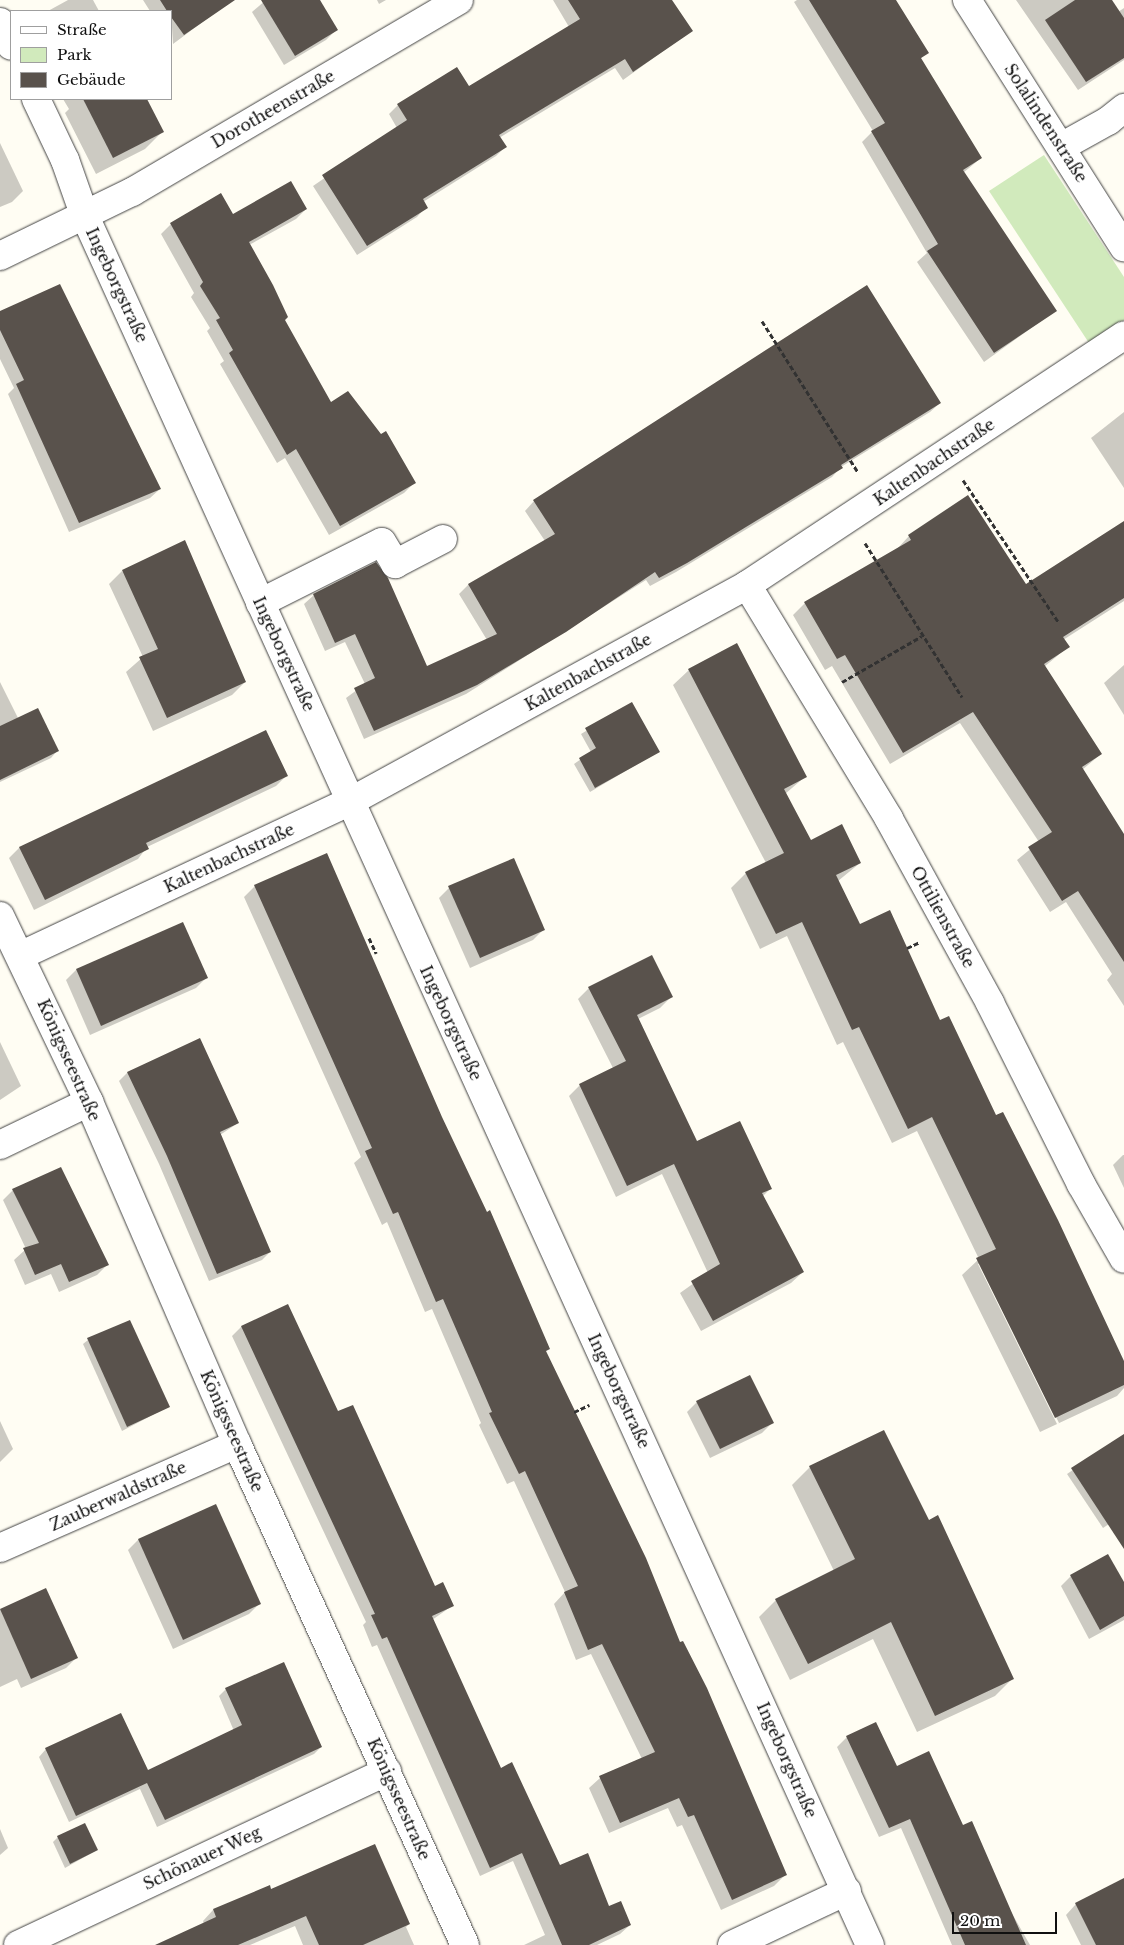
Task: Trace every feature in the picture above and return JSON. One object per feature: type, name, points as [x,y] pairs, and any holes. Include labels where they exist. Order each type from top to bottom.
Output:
[{"type":"street","name":"Dorotheenstraße","points":[[0,256],[132,192],[459,0]]},
{"type":"street","name":"Solalindenstraße","points":[[967,0],[1124,247]]},
{"type":"street","points":[[0,22],[10,44]]},
{"type":"street","name":"Ingeborgstraße","points":[[36,100],[65,160],[84,214],[260,603],[353,800],[405,922],[870,1945]]},
{"type":"street","points":[[1061,147],[1108,121],[1124,108]]},
{"type":"street","name":"Kaltenbachstraße","points":[[22,956],[353,800],[747,585],[1124,336]]},
{"type":"street","points":[[260,603],[382,542],[395,564],[443,539]]},
{"type":"street","name":"Ottilienstraße","points":[[747,585],[813,698],[889,819],[990,1003],[1081,1184],[1124,1259]]},
{"type":"street","name":"Königsseestraße","points":[[0,916],[22,956],[89,1102],[237,1444],[465,1945]]},
{"type":"street","points":[[0,1145],[89,1102]]},
{"type":"street","name":"Zauberwaldstraße","points":[[0,1548],[237,1444]]},
{"type":"street","name":"Schönauer Weg","points":[[18,1945],[387,1771]]},
{"type":"street","points":[[732,1945],[847,1891]]},
{"type":"path","points":[[762,321],[876,501]]},
{"type":"path","points":[[946,454],[1059,623]]},
{"type":"path","points":[[875,560],[962,697]]},
{"type":"path","points":[[813,698],[922,636]]},
{"type":"path","points":[[369,938],[376,953]]},
{"type":"green space","points":[[1044,155],[1124,277],[1124,320],[1089,343],[989,191]]},
{"type":"building","points":[[160,0],[235,0],[184,35],[172,18],[172,10],[166,10]]},
{"type":"building","points":[[261,0],[320,0],[338,30],[295,56]]},
{"type":"building","points":[[568,0],[672,0],[693,31],[633,72],[625,59],[499,135],[507,147],[423,199],[428,208],[367,246],[322,175],[407,120],[397,104],[457,67],[469,86],[580,19]]},
{"type":"building","points":[[809,0],[896,0],[929,53],[921,58],[982,158],[963,170],[1057,311],[994,353],[927,251],[938,244],[871,131],[885,123]]},
{"type":"building","points":[[1075,0],[1112,0],[1124,18],[1124,58],[1086,82],[1045,20]]},
{"type":"building","points":[[84,100],[148,100],[164,132],[113,158]]},
{"type":"building","points":[[291,181],[307,209],[249,242],[288,317],[285,320],[331,402],[348,391],[381,434],[386,431],[416,483],[340,526],[296,449],[287,455],[229,353],[233,350],[216,320],[220,318],[200,286],[203,282],[170,223],[221,193],[233,214]]},
{"type":"building","points":[[60,284],[161,489],[79,523],[16,384],[24,380],[0,330],[0,311]]},
{"type":"building","points":[[867,285],[941,403],[841,465],[843,468],[687,563],[659,578],[655,572],[566,632],[477,685],[374,731],[354,688],[375,678],[355,634],[335,643],[313,594],[376,562],[388,578],[427,666],[497,634],[468,584],[555,534],[533,500]]},
{"type":"building","points":[[968,495],[1026,584],[1124,521],[1124,598],[1063,637],[1070,647],[1044,664],[1102,754],[1082,767],[1124,834],[1124,962],[1078,891],[1062,901],[1028,847],[1052,832],[973,712],[903,753],[845,655],[837,659],[804,602],[911,540],[908,535]]},
{"type":"building","points":[[185,540],[246,682],[167,718],[139,657],[158,649],[122,570]]},
{"type":"building","points":[[737,643],[807,777],[784,789],[811,840],[842,824],[861,863],[836,875],[860,924],[890,910],[940,1020],[949,1016],[996,1115],[1003,1112],[1058,1220],[1124,1361],[1124,1385],[1055,1418],[976,1258],[996,1249],[932,1117],[908,1129],[859,1027],[852,1030],[802,922],[776,934],[745,872],[784,853],[688,669]]},
{"type":"building","points":[[632,702],[660,752],[595,788],[579,758],[596,748],[585,728]]},
{"type":"building","points":[[38,708],[59,751],[0,780],[0,726]]},
{"type":"building","points":[[266,730],[288,776],[146,843],[149,849],[45,900],[19,847]]},
{"type":"building","points":[[327,853],[442,1117],[487,1212],[490,1210],[550,1349],[546,1351],[646,1558],[680,1642],[683,1641],[707,1688],[787,1875],[732,1900],[694,1815],[688,1817],[679,1798],[620,1823],[599,1776],[655,1752],[602,1644],[588,1650],[564,1592],[578,1586],[525,1471],[519,1474],[489,1413],[492,1412],[443,1299],[436,1302],[398,1212],[393,1214],[365,1151],[372,1148],[254,885]]},
{"type":"building","points":[[514,858],[545,930],[480,958],[448,886]]},
{"type":"building","points":[[183,922],[208,978],[101,1026],[76,969]]},
{"type":"building","points":[[652,955],[673,997],[637,1015],[697,1141],[740,1121],[772,1189],[762,1193],[804,1272],[713,1321],[691,1281],[720,1264],[674,1164],[627,1186],[579,1084],[626,1061],[588,987]]},
{"type":"building","points":[[200,1038],[239,1123],[220,1132],[271,1252],[217,1274],[167,1156],[127,1072]]},
{"type":"building","points":[[61,1167],[109,1265],[69,1282],[61,1264],[35,1275],[23,1248],[39,1243],[12,1189]]},
{"type":"building","points":[[288,1304],[338,1411],[353,1405],[435,1586],[443,1582],[454,1606],[432,1616],[501,1768],[512,1762],[560,1865],[588,1853],[609,1906],[621,1901],[631,1925],[589,1945],[562,1945],[522,1853],[490,1868],[387,1637],[382,1639],[371,1615],[375,1614],[241,1326]]},
{"type":"building","points":[[130,1320],[170,1407],[127,1427],[87,1338]]},
{"type":"building","points":[[750,1375],[774,1423],[720,1449],[696,1401]]},
{"type":"building","points":[[884,1430],[929,1520],[938,1515],[1014,1679],[935,1716],[891,1622],[808,1664],[775,1599],[855,1559],[809,1466]]},
{"type":"building","points":[[1124,1434],[1124,1549],[1071,1468]]},
{"type":"building","points":[[216,1504],[261,1604],[183,1640],[138,1539]]},
{"type":"building","points":[[1108,1554],[1124,1582],[1124,1616],[1100,1630],[1070,1575]]},
{"type":"building","points":[[46,1588],[78,1658],[31,1679],[0,1609]]},
{"type":"building","points":[[284,1662],[322,1747],[165,1820],[147,1783],[76,1816],[45,1748],[121,1713],[148,1770],[242,1725],[225,1688]]},
{"type":"building","points":[[876,1722],[897,1766],[929,1751],[963,1825],[972,1821],[1026,1945],[965,1945],[910,1819],[889,1828],[846,1736]]},
{"type":"building","points":[[85,1823],[98,1850],[70,1864],[57,1836]]},
{"type":"building","points":[[375,1844],[410,1924],[363,1945],[319,1945],[306,1916],[238,1945],[155,1945],[216,1917],[213,1909],[270,1885],[271,1889]]},
{"type":"building","points":[[1124,1878],[1124,1945],[1096,1945],[1075,1903]]}]
